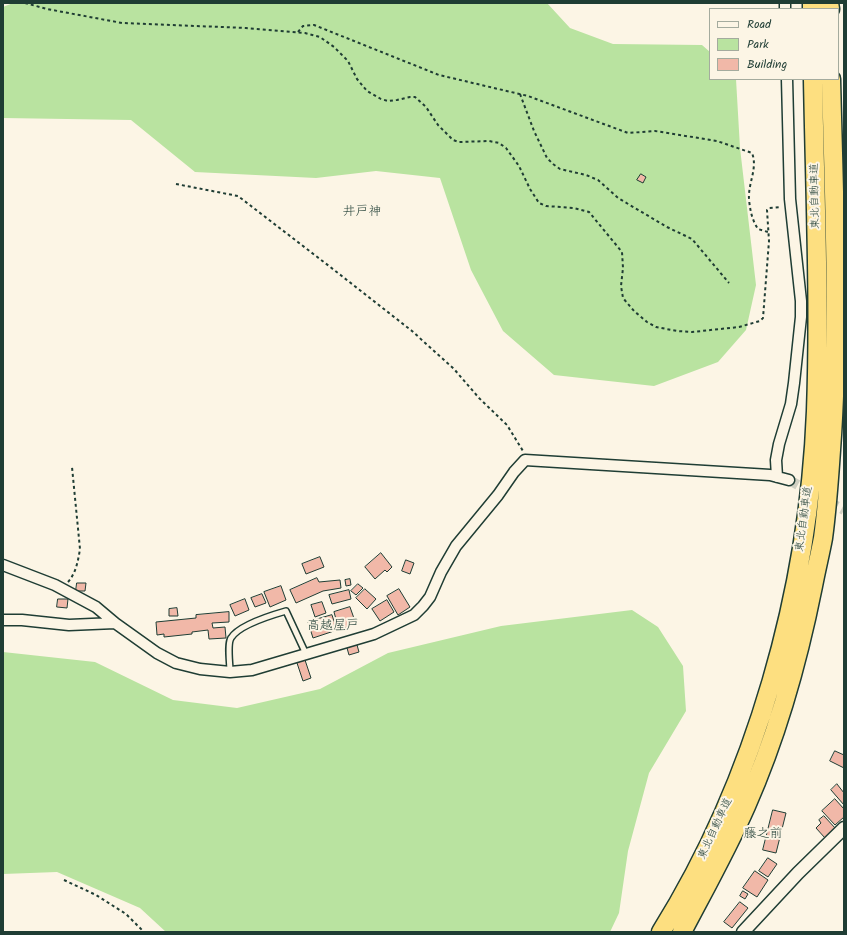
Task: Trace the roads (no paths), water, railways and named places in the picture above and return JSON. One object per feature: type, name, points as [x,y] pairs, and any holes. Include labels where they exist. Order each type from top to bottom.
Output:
[{"type":"highway","name":"東北自動車道","points":[[661,932],[697,868],[731,797],[752,743],[788,619],[804,537],[811,479],[816,413],[818,265],[813,80]]},
{"type":"highway","name":"東北自動車道","points":[[682,932],[712,876],[746,805],[769,747],[787,694],[806,622],[823,538],[834,414],[836,346],[836,264],[831,80]]},
{"type":"street","points":[[778,477],[776,460],[792,397],[801,317],[801,301],[791,207],[787,80]]},
{"type":"street","points":[[3,565],[61,588],[96,607],[156,653],[176,663],[200,669],[230,672],[252,670],[374,634],[414,615],[430,597],[441,572],[456,546],[525,460],[770,475],[789,480]]},
{"type":"street","points":[[3,620],[22,620],[69,625],[115,623]]},
{"type":"street","points":[[743,932],[798,873],[844,828]]},
{"type":"lane","points":[[230,672],[229,643],[231,637],[240,629],[256,621],[286,611],[306,654]]},
{"type":"tunnel","points":[[789,480],[844,510]]},
{"type":"district","name":"井戸神","points":[[362,213]]},
{"type":"district","name":"高越屋戸","points":[[333,627]]},
{"type":"district","name":"藤之前","points":[[763,835]]}]
